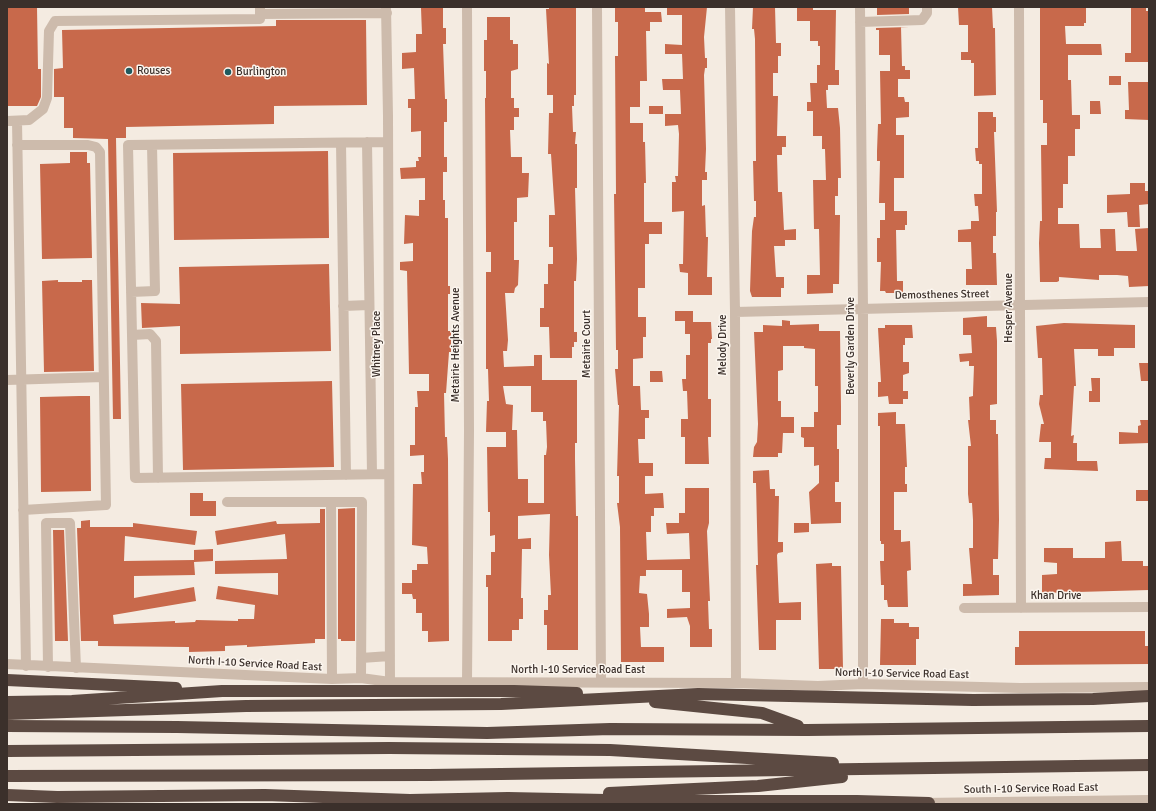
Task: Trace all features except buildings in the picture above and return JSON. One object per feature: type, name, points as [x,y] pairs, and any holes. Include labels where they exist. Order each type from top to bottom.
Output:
[{"type":"highway","points":[[10,679],[222,691],[514,691],[623,696],[663,703],[762,713],[807,730]]},
{"type":"highway","points":[[7,702],[66,702],[222,691]]},
{"type":"highway","points":[[7,714],[246,706],[501,704],[698,694],[973,700],[1093,699],[1149,696]]},
{"type":"highway","points":[[7,726],[177,727],[457,733],[610,729],[807,730],[1149,726]]},
{"type":"highway","points":[[7,751],[389,748],[610,750],[926,768]]},
{"type":"highway","points":[[7,776],[444,775],[1149,765]]},
{"type":"highway","points":[[7,795],[57,797],[264,795],[410,800],[508,798],[758,786],[926,768]]},
{"type":"highway","points":[[7,803],[57,797]]},
{"type":"highway","points":[[508,798],[655,801],[857,801],[929,803]]},
{"type":"street","name":"Metairie Heights Avenue","points":[[467,7],[469,431],[467,682]]},
{"type":"street","name":"Metairie Court","points":[[596,7],[601,682]]},
{"type":"street","name":"Melody Drive","points":[[730,7],[735,312],[736,683]]},
{"type":"street","name":"Beverly Garden Drive","points":[[860,7],[863,309],[863,684]]},
{"type":"street","points":[[860,22],[922,20],[927,13],[927,7]]},
{"type":"street","name":"Hesper Avenue","points":[[1019,7],[1021,608]]},
{"type":"street","points":[[26,666],[18,172],[17,145],[12,121],[29,120],[43,109],[48,98],[49,31],[55,21],[260,19],[260,11],[386,10]]},
{"type":"street","name":"Whitney Place","points":[[386,10],[388,142],[390,682]]},
{"type":"street","points":[[367,142],[372,474]]},
{"type":"street","points":[[388,142],[128,145],[135,478],[389,474]]},
{"type":"street","points":[[341,143],[346,474]]},
{"type":"street","points":[[17,145],[88,145],[96,148],[100,152],[106,505],[23,510]]},
{"type":"street","points":[[131,292],[155,291],[152,145]]},
{"type":"street","points":[[7,172],[18,172]]},
{"type":"street","name":"Demosthenes Street","points":[[735,312],[1149,302]]},
{"type":"street","points":[[343,306],[369,305]]},
{"type":"street","points":[[132,335],[150,334],[156,341],[158,478]]},
{"type":"street","points":[[7,380],[103,377]]},
{"type":"street","points":[[227,502],[362,502],[361,678]]},
{"type":"street","points":[[331,502],[332,679]]},
{"type":"street","points":[[48,667],[46,523],[70,523],[76,668]]},
{"type":"street","name":"Khan Drive","points":[[964,608],[1149,607]]},
{"type":"street","points":[[361,658],[390,656]]},
{"type":"street","name":"North I-10 Service Road East","points":[[7,664],[332,679],[361,678],[390,682],[736,683],[818,686],[863,684],[1020,688],[1149,687]]},
{"type":"street","name":"South I-10 Service Road East","points":[[914,804],[1149,800]]},
{"type":"place","name":"Rouses","points":[[129,71]]},
{"type":"place","name":"Burlington","points":[[228,72]]}]
